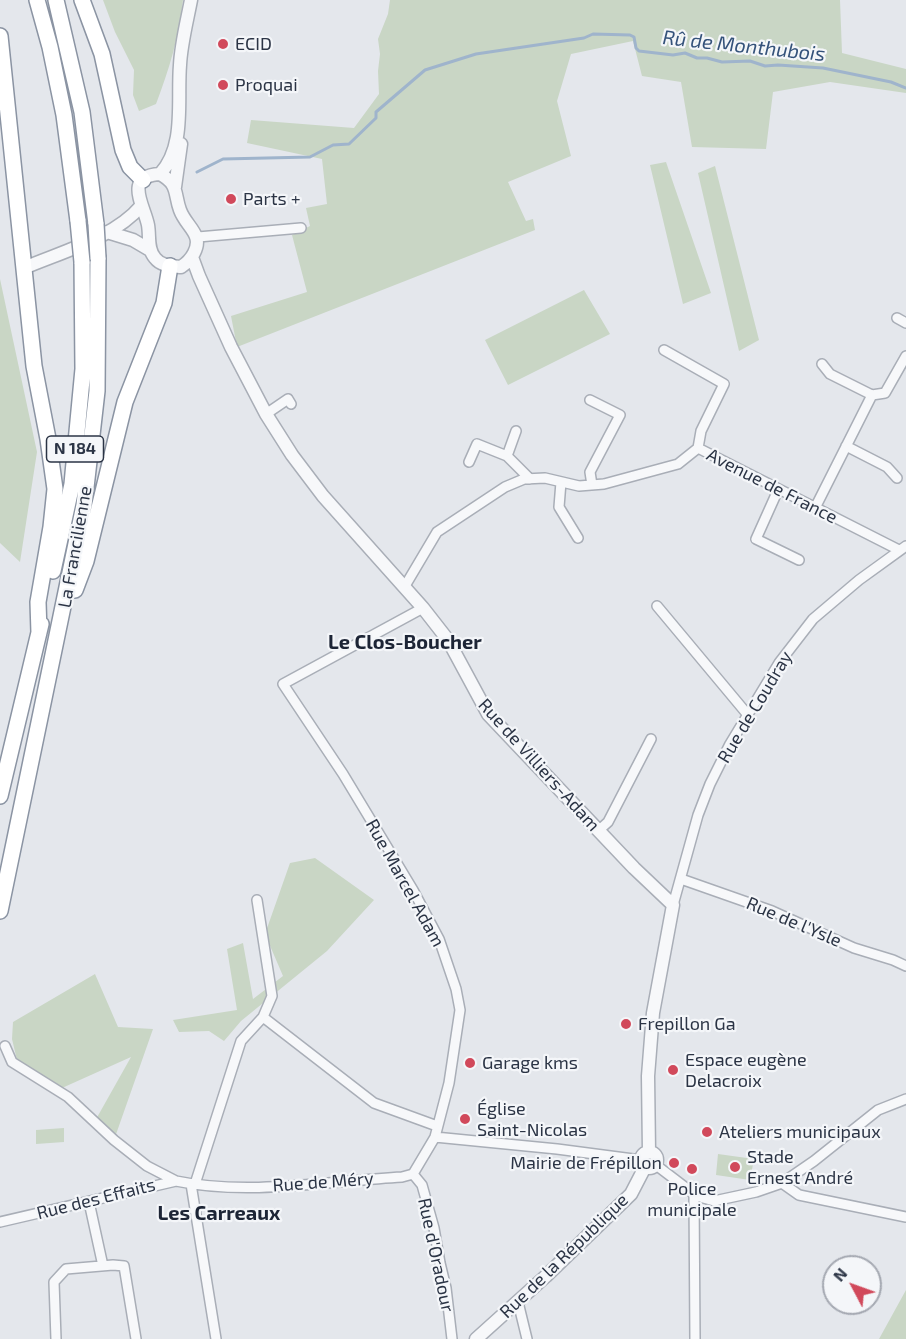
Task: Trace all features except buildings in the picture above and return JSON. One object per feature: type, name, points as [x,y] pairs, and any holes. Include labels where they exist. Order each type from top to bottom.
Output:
[{"type":"highway","name":"La Francilienne","points":[[0,796],[72,484],[83,369],[82,262],[78,220],[64,115],[37,0]]},
{"type":"highway","name":"La Francilienne","points":[[0,911],[84,505],[97,391],[98,258],[102,228],[82,112],[56,0]]},
{"type":"highway","points":[[82,0],[102,54],[123,150],[130,167],[143,180]]},
{"type":"highway","points":[[0,36],[34,366],[55,489],[38,602],[39,633]]},
{"type":"highway","points":[[60,626],[86,561],[125,402],[164,303],[167,274],[175,266]]},
{"type":"street","points":[[160,174],[167,166],[174,151],[178,120],[180,64],[191,0]]},
{"type":"street","points":[[175,266],[192,257],[197,248],[198,237],[180,211],[175,187],[182,146],[178,120]]},
{"type":"street","points":[[175,187],[160,174],[143,180],[138,187],[137,195],[148,224],[150,250],[156,260],[199,276]]},
{"type":"street","points":[[24,268],[102,228],[131,218],[141,206]]},
{"type":"street","points":[[102,228],[133,240],[150,250]]},
{"type":"street","points":[[198,237],[301,228]]},
{"type":"street","name":"Rue de Villiers-Adam","points":[[192,257],[231,347],[266,414],[292,455],[323,496],[423,608],[447,640],[488,714],[598,831],[673,905]]},
{"type":"street","points":[[664,350],[724,384],[701,431],[698,448]]},
{"type":"street","points":[[822,364],[830,374],[872,395],[885,393],[906,356]]},
{"type":"street","points":[[815,507],[872,395]]},
{"type":"street","points":[[266,414],[288,399],[291,404]]},
{"type":"street","points":[[590,400],[620,415],[590,472],[592,485]]},
{"type":"street","points":[[507,456],[516,431]]},
{"type":"street","points":[[469,462],[477,444],[507,456],[530,479]]},
{"type":"street","points":[[846,446],[887,467],[897,478]]},
{"type":"street","name":"Avenue de France","points":[[405,586],[437,532],[505,487],[524,479],[545,478],[579,486],[604,484],[678,464],[698,448],[778,490],[902,548]]},
{"type":"street","points":[[561,482],[559,507],[578,538]]},
{"type":"street","points":[[778,490],[756,539],[799,560]]},
{"type":"street","name":"Rue de Coudray","points":[[673,905],[698,815],[710,784],[779,663],[813,619],[859,580],[902,548]]},
{"type":"street","points":[[657,606],[748,715]]},
{"type":"street","name":"Rue Marcel Adam","points":[[423,608],[284,684],[343,774],[413,890],[439,939],[456,989],[460,1010],[449,1083],[435,1137]]},
{"type":"street","points":[[598,831],[608,822],[651,739]]},
{"type":"street","name":"Rue de l'Ysle","points":[[681,879],[772,911],[854,948],[906,966]]},
{"type":"street","points":[[216,1339],[193,1184],[241,1041],[263,1017],[272,996],[257,900]]},
{"type":"street","points":[[648,1161],[647,1085],[653,1012],[673,905]]},
{"type":"street","points":[[263,1017],[374,1103],[437,1126]]},
{"type":"street","points":[[5,1046],[12,1062],[68,1097],[114,1140],[147,1166],[176,1181]]},
{"type":"street","points":[[413,1174],[435,1137],[648,1161],[694,1194],[714,1201],[756,1192],[783,1183],[878,1110],[906,1099]]},
{"type":"street","name":"Rue de la République","points":[[476,1339],[631,1194],[648,1161]]},
{"type":"street","name":"Rue de Méry","points":[[193,1184],[244,1187],[292,1185],[402,1177],[413,1174]]},
{"type":"street","name":"Rue d'Oradour","points":[[413,1174],[422,1185],[435,1228],[452,1339]]},
{"type":"street","name":"Rue des Effaits","points":[[1,1222],[176,1181],[193,1184]]},
{"type":"street","points":[[783,1183],[799,1195],[906,1217]]},
{"type":"street","points":[[694,1194],[695,1339]]},
{"type":"street","points":[[89,1202],[103,1266]]},
{"type":"street","points":[[56,1339],[54,1282],[66,1269],[103,1266],[124,1266],[136,1339]]},
{"type":"street","points":[[518,1302],[527,1339]]},
{"type":"green space","points":[[103,0],[183,0],[173,53],[156,104],[139,111],[133,95],[134,70],[115,32]]},
{"type":"green space","points":[[390,0],[840,0],[842,53],[906,69],[906,93],[830,82],[773,92],[766,149],[692,147],[681,82],[642,76],[633,41],[571,54],[557,101],[571,156],[508,182],[526,221],[533,219],[535,230],[237,347],[231,316],[307,292],[292,235],[310,226],[306,208],[327,204],[322,159],[247,143],[251,120],[354,128],[379,94],[378,39],[388,14]]},
{"type":"green space","points":[[666,162],[711,293],[683,304],[650,165]]},
{"type":"green space","points":[[715,166],[759,340],[739,351],[698,173]]},
{"type":"green space","points":[[0,279],[37,452],[20,562],[0,543]]},
{"type":"green space","points":[[584,290],[610,334],[508,385],[485,340]]},
{"type":"green space","points":[[315,858],[374,900],[327,951],[241,1021],[224,1041],[209,1031],[179,1032],[173,1020],[237,1010],[227,949],[243,943],[253,999],[283,976],[265,934],[290,863]]},
{"type":"green space","points":[[95,974],[118,1027],[153,1029],[114,1140],[95,1121],[131,1057],[62,1088],[17,1060],[12,1039],[13,1022]]},
{"type":"green space","points":[[64,1128],[64,1142],[36,1144],[36,1130]]},
{"type":"green space","name":"Stade Ernest André","points":[[718,1154],[754,1159],[750,1180],[716,1175]]},
{"type":"green space","points":[[906,1290],[906,1339],[879,1339]]},
{"type":"waterway","name":"Rû de Monthubois","points":[[197,172],[223,159],[310,157],[333,145],[349,144],[376,118],[376,112],[425,70],[476,54],[584,38],[593,34],[630,35],[634,37],[636,48],[639,51],[673,55],[685,53],[697,58],[722,62],[750,61],[765,66],[823,68],[891,82],[906,88]]},
{"type":"place","name":"ECID","points":[[223,44]]},
{"type":"place","name":"Proquai","points":[[223,85]]},
{"type":"place","name":"Parts +","points":[[231,199]]},
{"type":"place","name":"Frepillon Ga","points":[[626,1024]]},
{"type":"place","name":"Garage kms","points":[[470,1063]]},
{"type":"place","name":"Espace eugène Delacroix","points":[[673,1070]]},
{"type":"place","name":"Église Saint-Nicolas","points":[[465,1119]]},
{"type":"place","name":"Ateliers municipaux","points":[[707,1132]]},
{"type":"place","name":"Mairie de Frépillon","points":[[674,1163]]},
{"type":"place","name":"Stade Ernest André","points":[[735,1167]]},
{"type":"place","name":"Police municipale","points":[[692,1169]]},
{"type":"district","name":"Le Clos-Boucher","points":[[405,642]]},
{"type":"district","name":"Les Carreaux","points":[[219,1213]]}]
